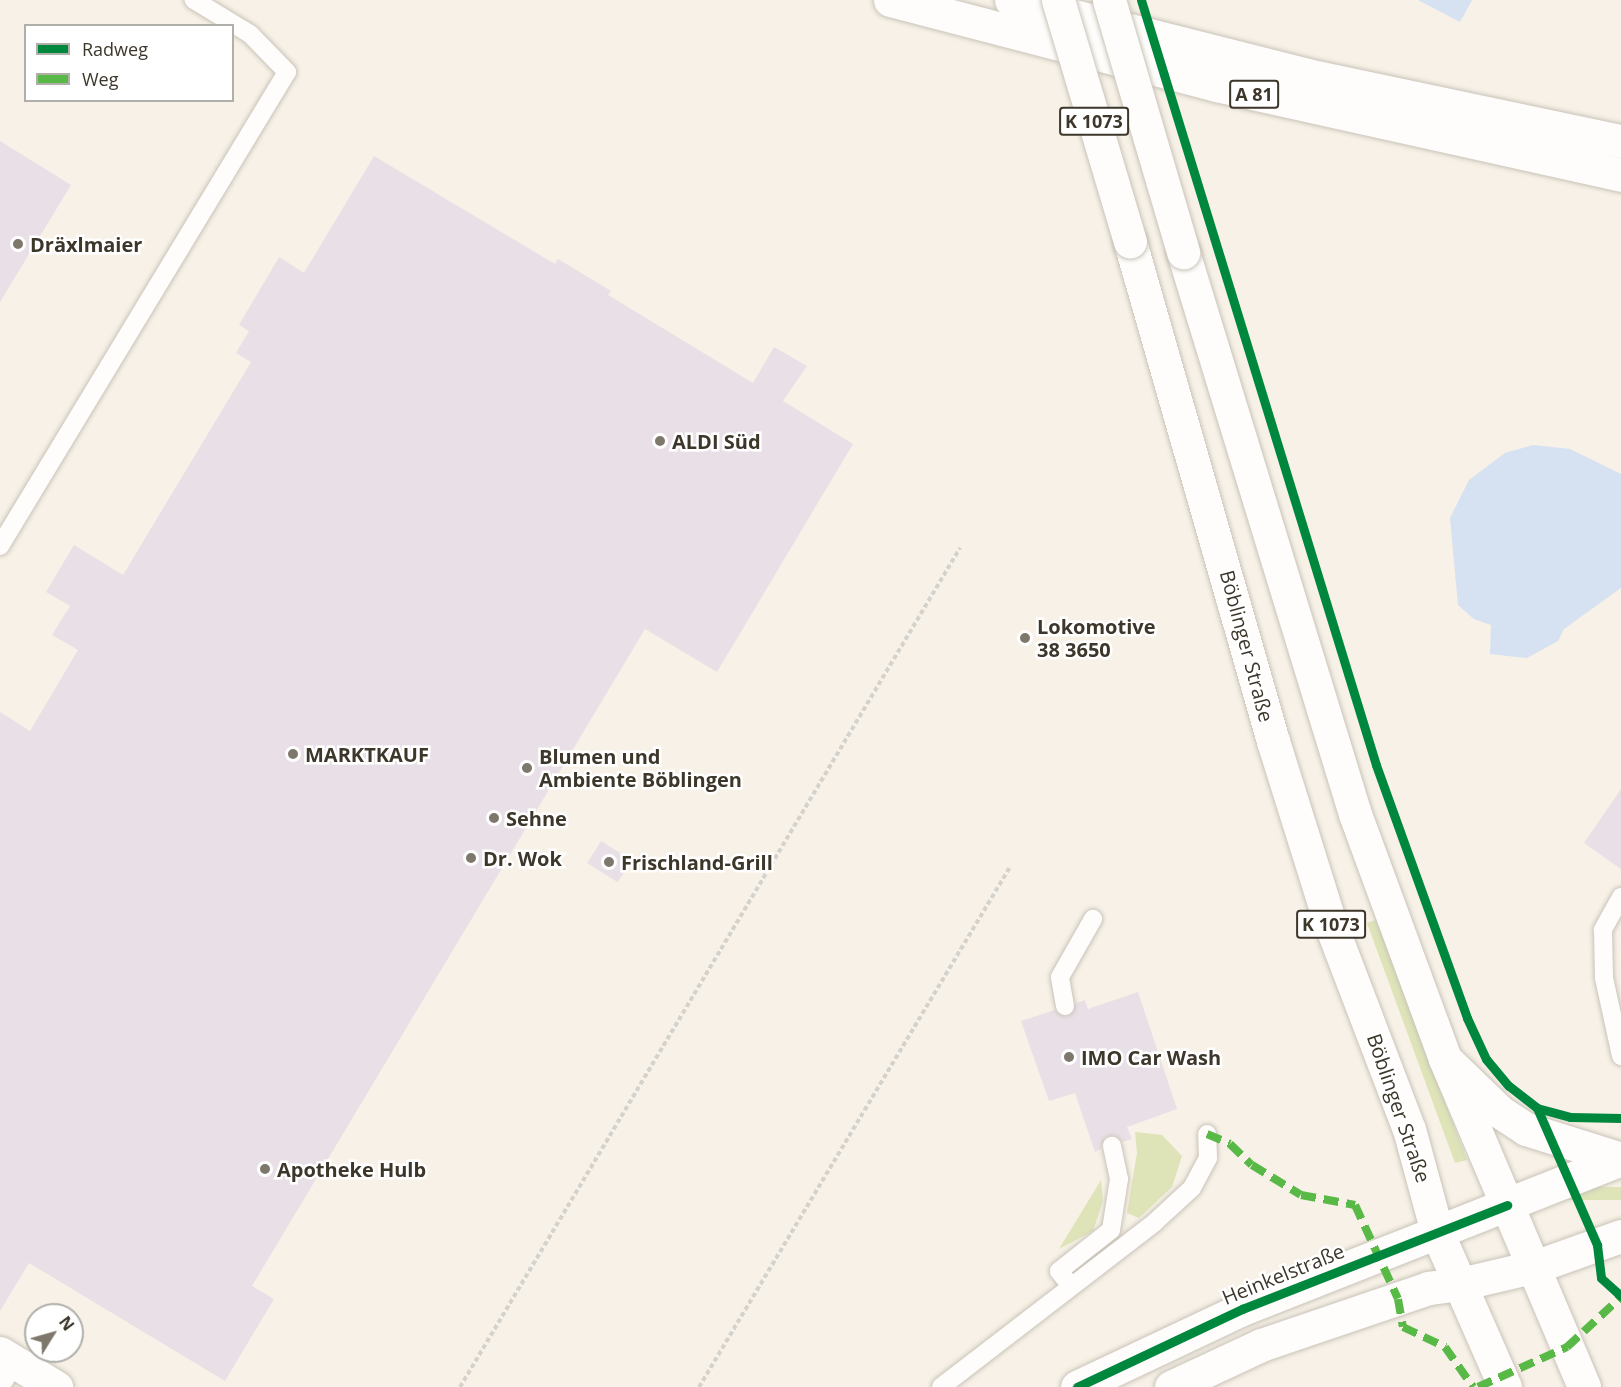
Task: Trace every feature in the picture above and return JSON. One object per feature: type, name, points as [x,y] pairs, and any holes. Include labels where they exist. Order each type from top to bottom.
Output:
[{"type":"main road","name":"A 81","points":[[890,0],[1216,85],[1621,175]]},
{"type":"main road","name":"A 81","points":[[1011,0],[1307,75],[1621,141]]},
{"type":"main road","name":"Böblinger Straße","points":[[1058,0],[1131,242],[1273,741],[1329,920],[1412,1140],[1437,1232],[1460,1284]]},
{"type":"main road","name":"K 1073","points":[[1109,0],[1183,252],[1351,803],[1446,1059],[1507,1205],[1537,1266],[1584,1387]]},
{"type":"main road","points":[[1446,1059],[1500,1112],[1527,1129],[1621,1159]]},
{"type":"main road","name":"Heinkelstraße","points":[[1077,1387],[1242,1309],[1621,1159]]},
{"type":"main road","points":[[1171,1387],[1261,1345],[1428,1288],[1460,1284],[1537,1266],[1621,1236]]},
{"type":"main road","name":"K 1073","points":[[1460,1284],[1505,1387]]},
{"type":"main road","points":[[5,1367],[48,1385]]},
{"type":"lane","points":[[194,0],[234,24]]},
{"type":"lane","points":[[0,546],[286,72],[250,34],[234,24]]},
{"type":"lane","points":[[1621,897],[1603,930],[1604,978],[1621,1056]]},
{"type":"lane","points":[[1065,1006],[1060,978],[1093,919]]},
{"type":"lane","points":[[940,1387],[1155,1222],[1192,1188],[1208,1158],[1207,1134]]},
{"type":"lane","points":[[1071,1286],[1059,1271],[1111,1230],[1119,1179],[1112,1146]]},
{"type":"path","points":[[460,1387],[960,548]]},
{"type":"path","points":[[699,1387],[1010,867]]},
{"type":"green space","points":[[1376,920],[1467,1160],[1455,1163],[1367,923]]},
{"type":"green space","points":[[1135,1132],[1162,1135],[1182,1156],[1172,1187],[1139,1218],[1127,1213],[1137,1153]]},
{"type":"green space","points":[[1101,1180],[1103,1201],[1093,1231],[1059,1249]]},
{"type":"green space","points":[[1551,1187],[1621,1187],[1621,1200],[1551,1200]]},
{"type":"water","points":[[1418,0],[1472,0],[1460,22]]},
{"type":"water","points":[[1533,445],[1570,449],[1621,474],[1621,588],[1564,629],[1558,641],[1527,658],[1490,654],[1491,625],[1474,619],[1458,605],[1450,518],[1469,480],[1505,453]]},
{"type":"building","name":"Dräxlmaier","points":[[0,141],[71,185],[0,302]]},
{"type":"building","name":"MARKTKAUF","points":[[374,156],[555,264],[558,259],[611,291],[608,295],[753,383],[774,347],[807,366],[783,401],[853,444],[717,672],[645,629],[252,1286],[274,1299],[225,1381],[29,1263],[0,1311],[0,712],[30,731],[78,650],[52,635],[70,606],[46,592],[74,545],[123,575],[251,362],[236,353],[249,331],[239,325],[279,257],[304,273]]},
{"type":"building","points":[[1621,789],[1621,869],[1584,843]]},
{"type":"building","name":"Frischland-Grill","points":[[601,841],[632,860],[618,882],[587,863]]},
{"type":"building","points":[[1138,992],[1177,1109],[1127,1127],[1132,1139],[1122,1142],[1115,1135],[1105,1137],[1101,1149],[1095,1152],[1075,1093],[1049,1101],[1021,1021],[1055,1010],[1067,1017],[1076,1003],[1085,1000],[1088,1009]]},
{"type":"marked path","points":[[1207,1134],[1230,1144],[1252,1165],[1301,1195],[1355,1205],[1398,1299],[1403,1327],[1445,1347],[1473,1387]]},
{"type":"marked path","points":[[1478,1387],[1567,1347],[1621,1297]]},
{"type":"cycle path","points":[[1141,0],[1376,765],[1467,1018],[1486,1059],[1509,1086],[1537,1108],[1570,1117],[1621,1118]]},
{"type":"cycle path","points":[[1537,1108],[1597,1245],[1601,1278],[1621,1296]]},
{"type":"cycle path","points":[[1077,1387],[1242,1309],[1507,1205]]},
{"type":"place","name":"Dräxlmaier","points":[[18,244]]},
{"type":"place","name":"ALDI Süd","points":[[660,441]]},
{"type":"place","name":"Lokomotive 38 3650","points":[[1025,638]]},
{"type":"place","name":"MARKTKAUF","points":[[293,754]]},
{"type":"place","name":"Blumen und Ambiente Böblingen","points":[[527,768]]},
{"type":"place","name":"Sehne","points":[[494,818]]},
{"type":"place","name":"Dr. Wok","points":[[471,858]]},
{"type":"place","name":"Frischland-Grill","points":[[609,862]]},
{"type":"place","name":"IMO Car Wash","points":[[1069,1057]]},
{"type":"place","name":"Apotheke Hulb","points":[[265,1169]]}]
